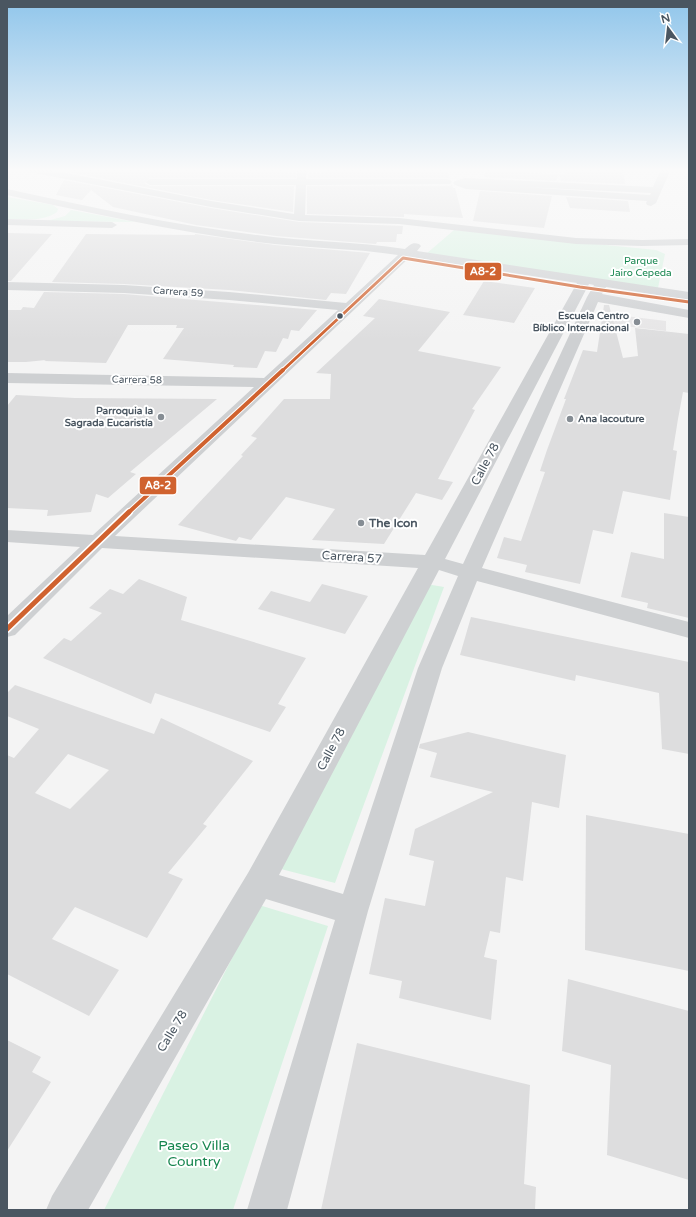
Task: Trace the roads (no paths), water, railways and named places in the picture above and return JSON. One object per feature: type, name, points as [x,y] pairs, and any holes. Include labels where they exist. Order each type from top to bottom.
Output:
[{"type":"street","points":[[130,226],[162,227],[234,238]]},
{"type":"street","points":[[171,226],[289,248],[406,256],[589,289],[689,302]]},
{"type":"street","points":[[7,629],[98,541],[348,307],[406,256],[435,226]]},
{"type":"street","points":[[450,226],[576,242],[689,242]]},
{"type":"street","name":"Carrera 59","points":[[7,286],[124,289],[229,296],[348,307]]},
{"type":"street","points":[[589,289],[689,296]]},
{"type":"street","points":[[589,289],[689,314]]},
{"type":"street","points":[[267,1210],[353,911],[430,668],[589,289]]},
{"type":"street","name":"Calle 78","points":[[66,1210],[259,883],[432,562],[589,289]]},
{"type":"street","name":"Carrera 58","points":[[7,378],[268,383]]},
{"type":"street","name":"Carrera 57","points":[[7,536],[432,562],[689,630]]},
{"type":"street","points":[[259,883],[353,911]]},
{"type":"place","name":"Escuela Centro Bíblico Internacional","points":[[637,322]]},
{"type":"place","name":"Parroquia la Sagrada Eucaristía","points":[[161,417]]},
{"type":"place","name":"Ana lacouture","points":[[570,419]]},
{"type":"place","name":"The Icon","points":[[361,523]]},
{"type":"park label","name":"Parque Jairo Cepeda","points":[[641,266]]},
{"type":"park label","name":"Paseo Villa Country","points":[[194,1154]]}]
